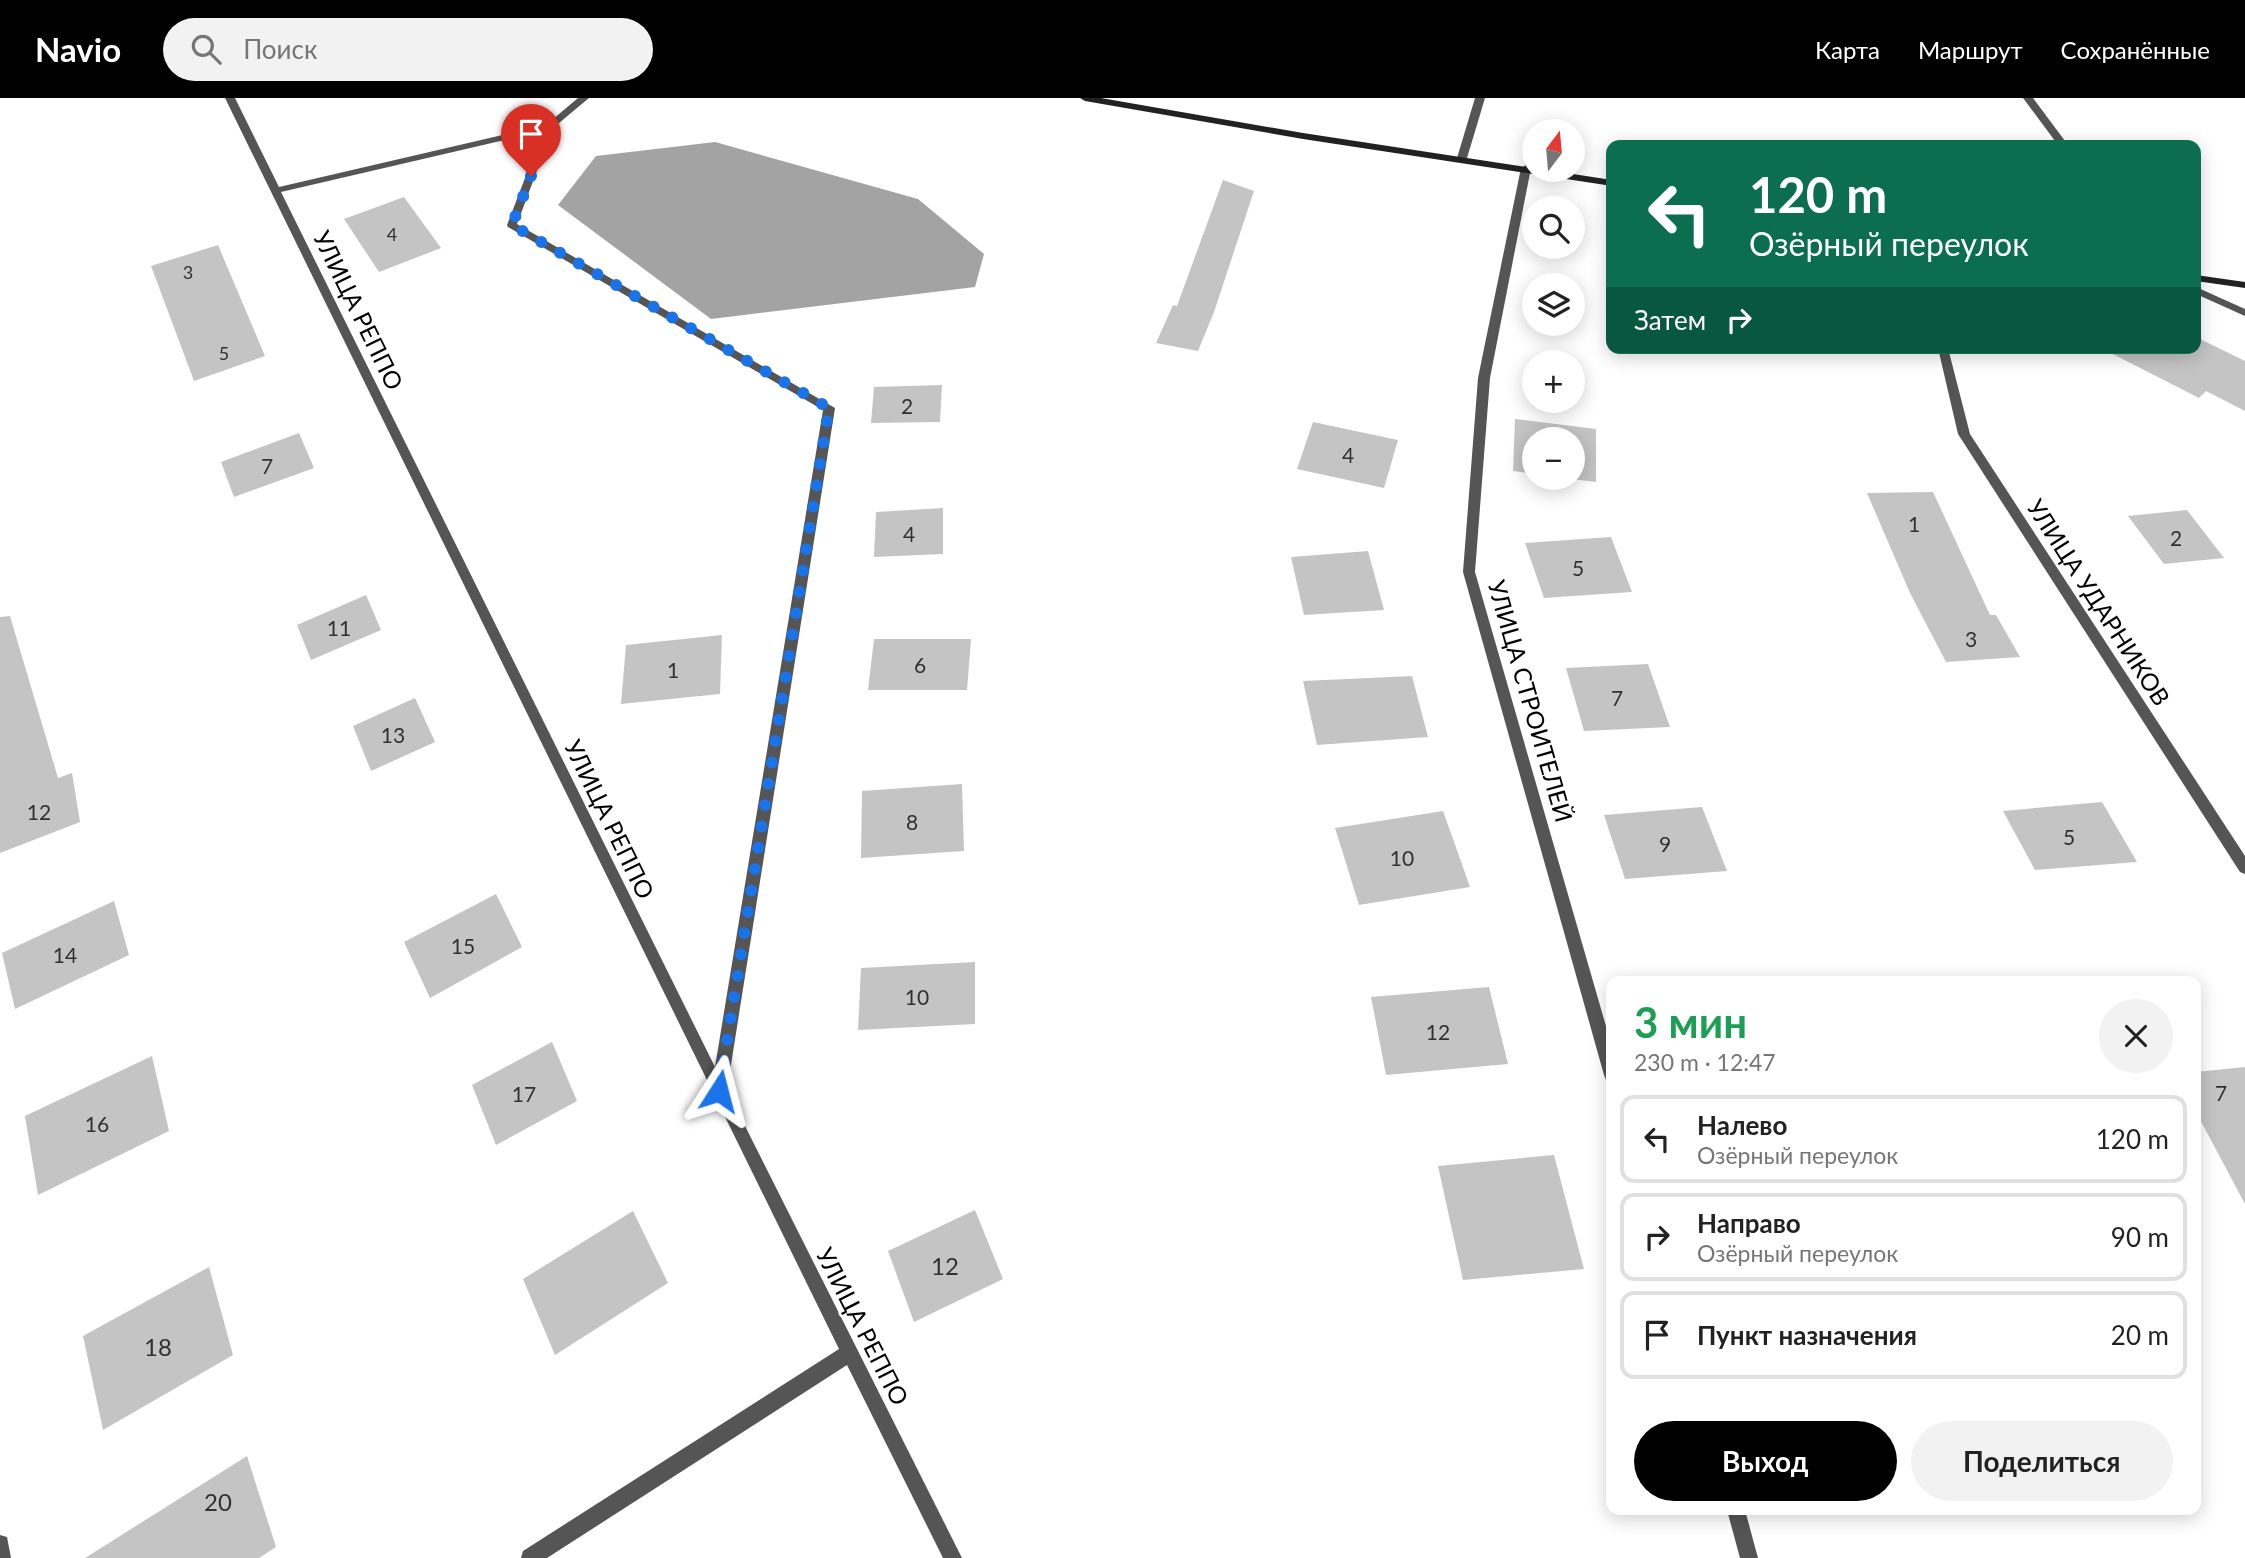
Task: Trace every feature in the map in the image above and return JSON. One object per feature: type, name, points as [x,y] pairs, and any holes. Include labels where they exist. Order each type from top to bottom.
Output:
[{"type":"street","name":"УЛИЦА РЕППО","points":[[230,98],[719,1091],[953,1558]]},
{"type":"street","points":[[275,191],[549,127],[584,98]]},
{"type":"street","points":[[1086,98],[1303,136],[1522,167]]},
{"type":"street","points":[[1462,158],[1480,98]]},
{"type":"street","points":[[2028,98],[2059,140]]},
{"type":"street","points":[[549,127],[512,225],[829,408],[719,1091]]},
{"type":"street","points":[[1586,178],[1606,182]]},
{"type":"street","name":"УЛИЦА СТРОИТЕЛЕЙ","points":[[1523,182],[1484,378],[1469,572],[1606,1054]]},
{"type":"street","points":[[2201,279],[2245,285]]},
{"type":"street","points":[[2201,292],[2245,313]]},
{"type":"street","name":"УЛИЦА УДАРНИКОВ","points":[[1944,354],[1964,434],[2245,868]]},
{"type":"street","points":[[530,1558],[851,1352]]},
{"type":"street","points":[[1736,1515],[1749,1558]]},
{"type":"street","points":[[0,1544],[2,1558]]},
{"type":"shaded area","points":[[715,142],[918,199],[984,254],[975,287],[711,319],[558,205],[596,156]]},
{"type":"building","points":[[1223,180],[1254,191],[1214,312],[1198,351],[1156,343],[1173,305],[1177,306]]},
{"type":"building","points":[[404,197],[441,248],[379,272],[344,219]]},
{"type":"building","points":[[218,245],[265,356],[194,381],[151,266]]},
{"type":"building","points":[[2201,339],[2245,361],[2245,411],[2206,391],[2199,398],[2113,354],[2201,354]]},
{"type":"building","points":[[942,385],[940,422],[871,423],[874,387]]},
{"type":"building","points":[[1515,419],[1580,427],[1522,427],[1522,472],[1513,471]]},
{"type":"building","points":[[1313,422],[1398,440],[1384,488],[1297,469]]},
{"type":"building","points":[[1585,428],[1596,429],[1596,482],[1585,481]]},
{"type":"building","points":[[299,433],[314,468],[234,497],[221,462]]},
{"type":"building","points":[[1933,492],[1990,615],[1996,615],[2020,657],[1946,662],[1910,593],[1867,493]]},
{"type":"building","points":[[943,508],[943,554],[874,557],[876,512]]},
{"type":"building","points":[[2187,510],[2224,558],[2164,564],[2128,516]]},
{"type":"building","points":[[1611,537],[1632,592],[1544,598],[1525,543]]},
{"type":"building","points":[[1368,551],[1384,610],[1304,615],[1291,557]]},
{"type":"building","points":[[366,595],[381,630],[311,660],[297,625]]},
{"type":"building","points":[[10,616],[58,778],[72,773],[80,822],[0,853],[0,617]]},
{"type":"building","points":[[722,635],[720,694],[621,704],[626,645]]},
{"type":"building","points":[[874,639],[971,639],[967,690],[868,690]]},
{"type":"building","points":[[1648,664],[1670,727],[1584,731],[1566,668]]},
{"type":"building","points":[[1412,676],[1428,737],[1317,745],[1303,681]]},
{"type":"building","points":[[415,698],[435,742],[371,771],[353,726]]},
{"type":"building","points":[[962,784],[964,851],[861,858],[862,791]]},
{"type":"building","points":[[2102,802],[2137,862],[2035,870],[2003,811]]},
{"type":"building","points":[[1702,807],[1727,871],[1625,879],[1604,815]]},
{"type":"building","points":[[1443,811],[1470,887],[1359,905],[1335,828]]},
{"type":"building","points":[[496,894],[522,947],[430,998],[404,942]]},
{"type":"building","points":[[114,901],[129,955],[15,1009],[2,953]]},
{"type":"building","points":[[975,962],[975,1024],[858,1030],[861,968]]},
{"type":"building","points":[[1489,987],[1508,1064],[1386,1075],[1371,997]]},
{"type":"building","points":[[552,1042],[577,1101],[496,1145],[472,1085]]},
{"type":"building","points":[[152,1056],[169,1131],[38,1195],[25,1116]]},
{"type":"building","points":[[2245,1067],[2245,1204],[2201,1121],[2201,1071]]},
{"type":"building","points":[[1554,1155],[1584,1269],[1463,1280],[1438,1166]]},
{"type":"building","points":[[975,1210],[1003,1279],[914,1322],[888,1251]]},
{"type":"building","points":[[633,1211],[668,1283],[555,1355],[523,1279]]},
{"type":"building","points":[[209,1267],[233,1355],[103,1430],[83,1336]]},
{"type":"building","points":[[247,1456],[276,1547],[259,1558],[85,1558]]},
{"type":"route","points":[[531,176],[512,225],[829,408],[719,1091]]}]
